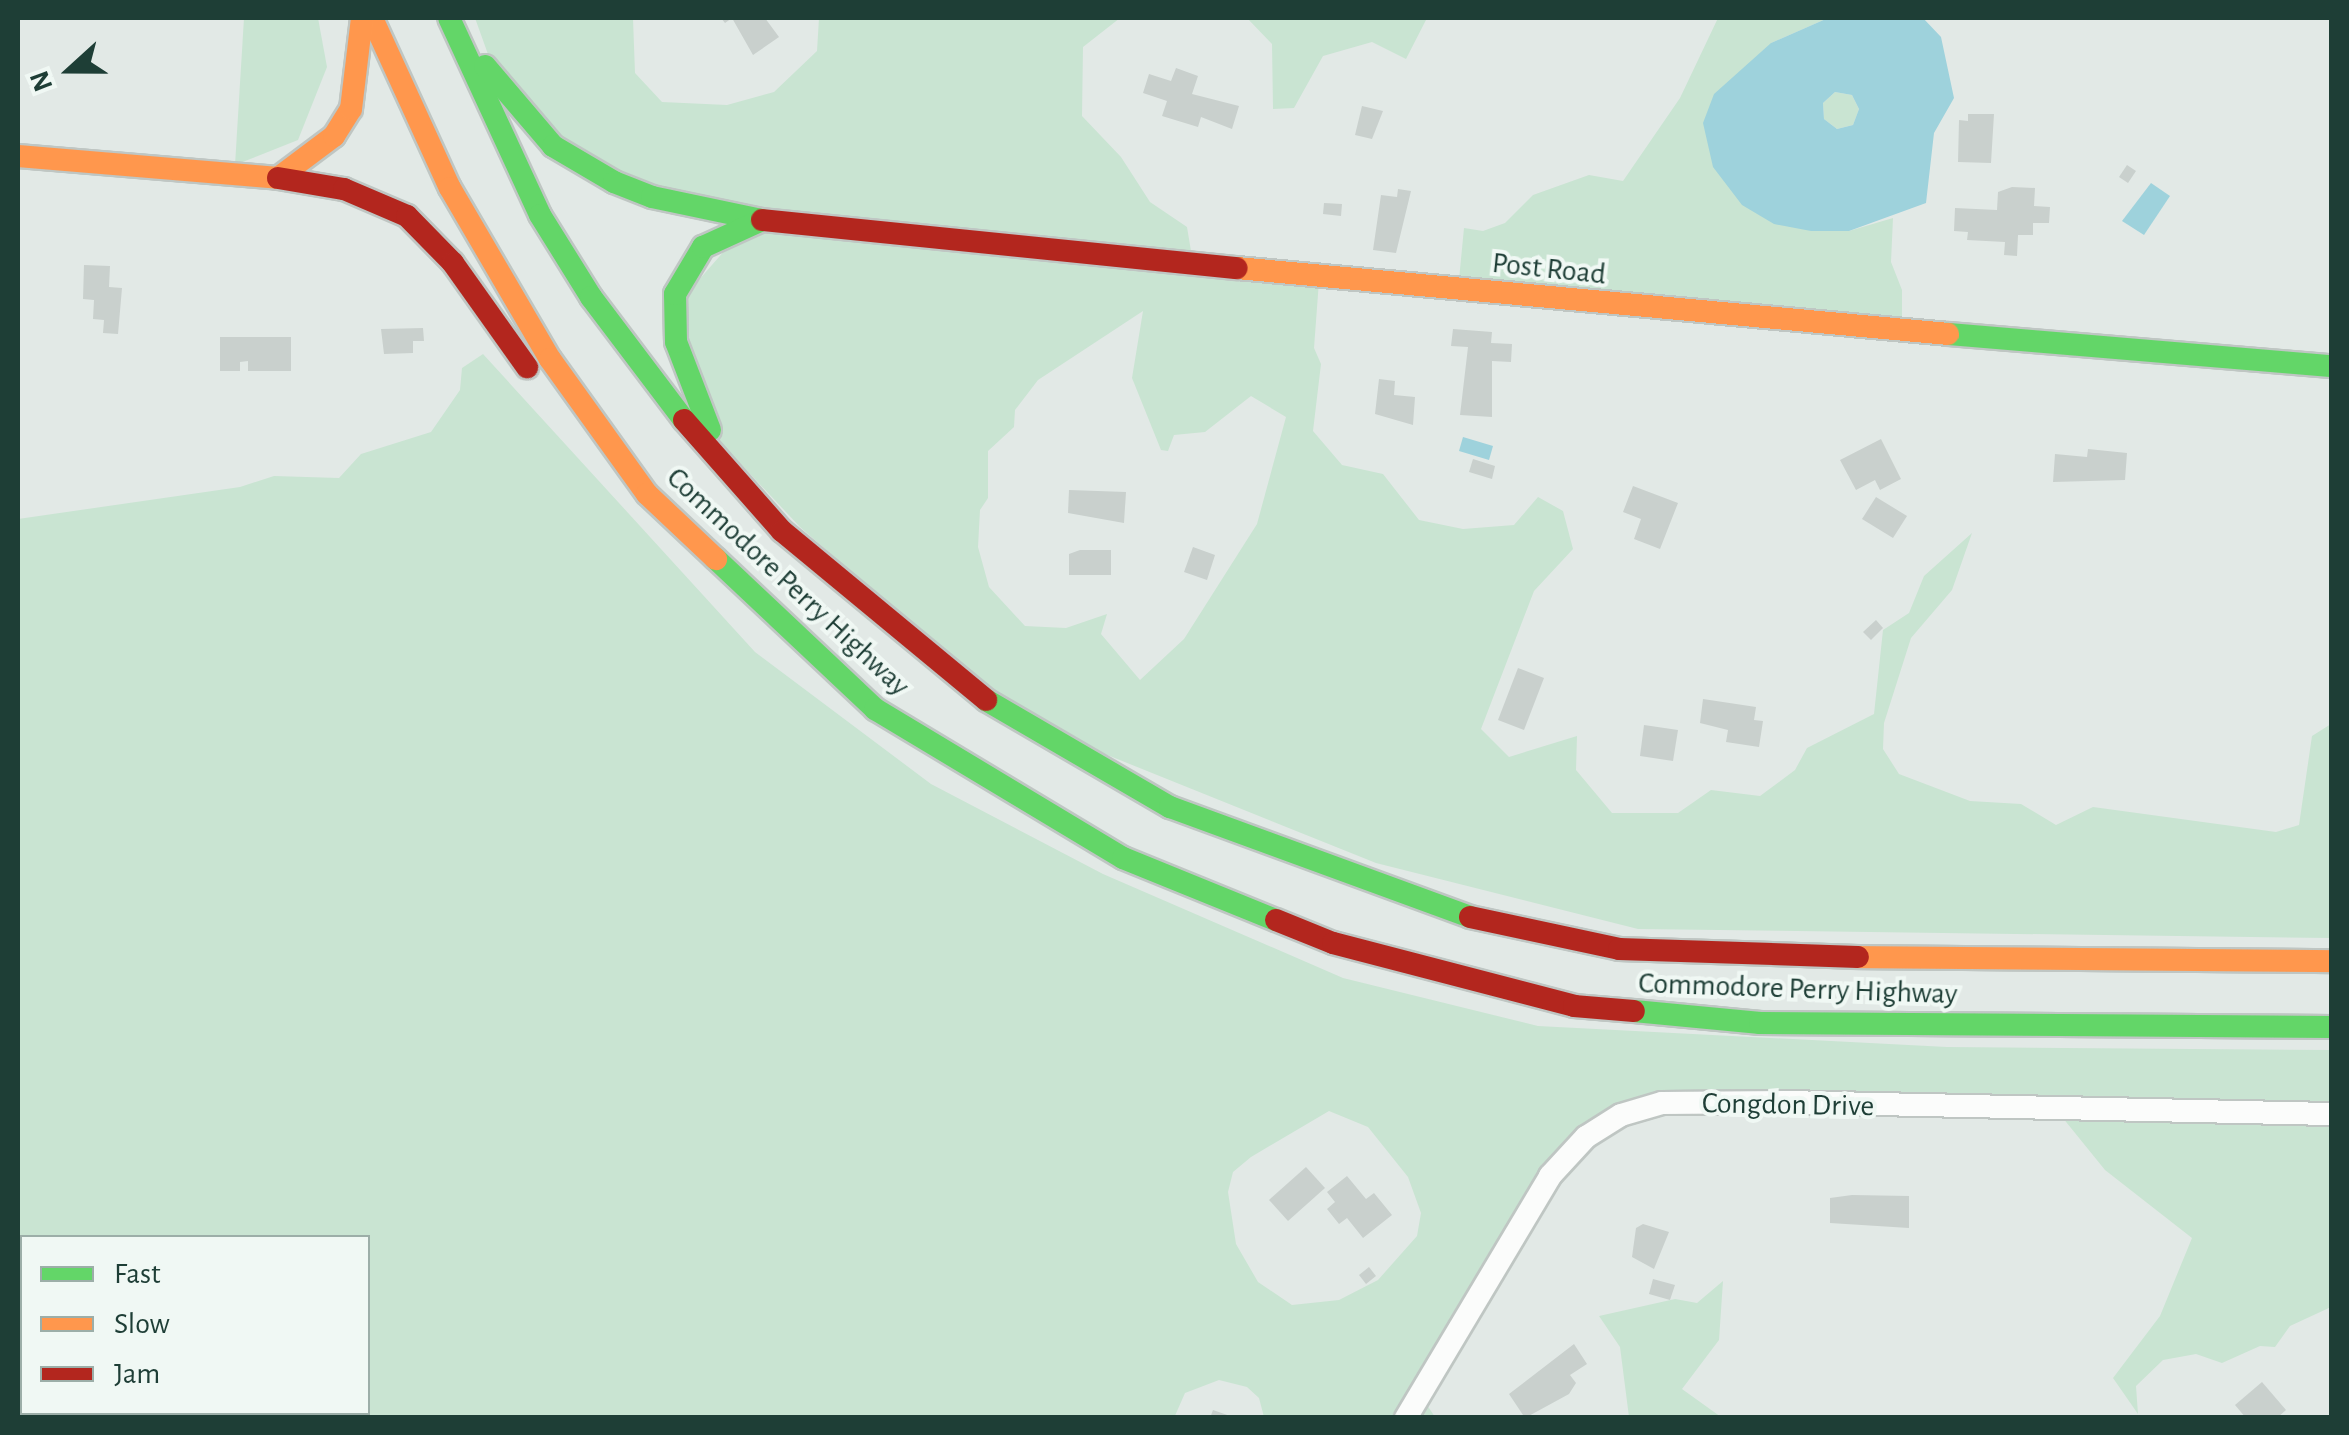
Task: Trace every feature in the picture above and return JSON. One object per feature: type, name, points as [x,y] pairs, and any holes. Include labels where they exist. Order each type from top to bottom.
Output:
[{"type":"main road","points":[[278,178],[334,136],[351,108],[362,18]]},
{"type":"main road","name":"Commodore Perry Highway","points":[[372,18],[489,256],[550,358],[648,494],[845,684],[902,728],[1123,858],[1333,943],[1431,973],[1574,1006],[1710,1021],[2332,1028]]},
{"type":"main road","points":[[451,18],[553,146],[652,197],[684,227],[688,248],[673,318],[688,382],[724,454],[782,531]]},
{"type":"main road","name":"Commodore Perry Highway","points":[[451,18],[540,215],[591,296],[704,448],[782,531],[884,623],[1033,732],[1170,807],[1374,888],[1444,912],[1539,937],[1706,956],[2332,961]]},
{"type":"main road","points":[[18,156],[332,186],[406,216],[454,263],[536,379],[648,494]]},
{"type":"main road","name":"Post Road","points":[[652,197],[762,220],[1567,302],[2332,366]]},
{"type":"main road","points":[[681,275],[704,247],[762,220]]},
{"type":"main road","points":[[1333,943],[1383,943],[1398,923],[1374,888]]},
{"type":"main road","points":[[1431,973],[1424,936],[1444,912]]},
{"type":"street","name":"Congdon Drive","points":[[1406,1418],[1550,1176],[1586,1136],[1621,1114],[1662,1103],[1785,1102],[2332,1114]]},
{"type":"green space","points":[[244,18],[318,18],[327,67],[298,140],[235,165]]},
{"type":"green space","points":[[475,18],[633,18],[635,73],[662,102],[727,105],[774,92],[817,51],[819,18],[1120,18],[1083,47],[1082,116],[1121,157],[1150,202],[1187,227],[1193,263],[1319,281],[1314,348],[1321,364],[1313,431],[1342,465],[1383,474],[1419,520],[1463,529],[1514,525],[1538,497],[1563,511],[1573,549],[1534,591],[1481,729],[1509,757],[1577,736],[1576,770],[1612,813],[1678,813],[1711,790],[1760,796],[1795,770],[1807,748],[1874,714],[1883,630],[1909,613],[1924,576],[1972,533],[1952,590],[1911,638],[1884,723],[1883,749],[1899,774],[1970,801],[2021,804],[2056,825],[2093,807],[2276,832],[2299,825],[2312,736],[2331,724],[2331,938],[1638,929],[1376,863],[1070,740],[958,665],[800,527],[708,429],[669,314],[747,225],[648,199],[503,96]],"holes":[[[1143,311],[1132,378],[1161,450],[1168,451],[1174,435],[1205,432],[1251,396],[1286,417],[1257,524],[1184,639],[1140,680],[1101,634],[1107,614],[1066,628],[1025,626],[989,587],[978,547],[980,510],[988,498],[988,451],[1014,427],[1015,410],[1038,380]]]},
{"type":"green space","points":[[1247,18],[1427,18],[1406,59],[1372,42],[1323,56],[1294,108],[1273,109],[1272,44]]},
{"type":"green space","points":[[1718,18],[1828,18],[1771,43],[1849,231],[1893,218],[1891,262],[1902,290],[1902,326],[1458,290],[1464,228],[1483,231],[1505,223],[1533,195],[1589,175],[1623,181],[1680,98]]},
{"type":"green space","points":[[1835,92],[1852,95],[1859,109],[1853,125],[1837,129],[1824,119],[1823,103]]},
{"type":"green space","points":[[483,354],[755,652],[931,784],[1103,874],[1343,978],[1538,1026],[1947,1047],[2331,1050],[2331,1307],[2290,1326],[2275,1347],[2260,1346],[2222,1363],[2196,1354],[2163,1360],[2136,1386],[2138,1414],[2113,1378],[2160,1316],[2192,1238],[2105,1170],[2058,1112],[1696,1103],[1580,1139],[1419,1393],[1435,1417],[1264,1417],[1259,1398],[1247,1387],[1219,1380],[1185,1393],[1174,1418],[18,1417],[18,519],[240,487],[274,476],[339,478],[361,454],[431,432],[460,390],[462,368]],"holes":[[[1329,1111],[1368,1127],[1408,1177],[1421,1213],[1417,1236],[1378,1280],[1339,1300],[1292,1305],[1258,1282],[1236,1244],[1228,1192],[1233,1172],[1251,1157]]]},
{"type":"green space","points":[[1723,1281],[1719,1340],[1682,1389],[1721,1417],[1629,1417],[1620,1347],[1599,1316],[1675,1299],[1697,1303]]},
{"type":"water","points":[[1828,18],[1923,18],[1941,37],[1954,98],[1934,133],[1926,203],[1849,231],[1811,231],[1774,224],[1742,205],[1713,167],[1703,123],[1714,94],[1771,43]],"holes":[[[1835,92],[1852,95],[1859,109],[1853,125],[1837,129],[1824,119],[1823,103]]]},
{"type":"water","points":[[2151,183],[2170,196],[2144,235],[2122,221]]},
{"type":"water","points":[[1463,437],[1493,446],[1489,460],[1459,451]]},
{"type":"building","points":[[732,18],[765,18],[779,37],[753,55]]},
{"type":"building","points":[[1176,68],[1198,76],[1192,94],[1239,106],[1232,129],[1201,117],[1198,127],[1162,116],[1167,101],[1143,93],[1149,74],[1171,81]]},
{"type":"building","points":[[1362,106],[1383,111],[1372,139],[1355,135]]},
{"type":"building","points":[[1968,114],[1994,114],[1991,163],[1958,162],[1959,120],[1968,121]]},
{"type":"building","points":[[2127,165],[2136,171],[2128,183],[2119,177]]},
{"type":"building","points":[[2012,187],[2035,188],[2034,206],[2050,207],[2049,223],[2033,223],[2033,235],[2018,235],[2017,256],[2004,255],[2005,242],[1967,240],[1968,232],[1954,231],[1955,208],[1997,210],[1998,192]]},
{"type":"building","points":[[1398,189],[1411,191],[1396,253],[1373,250],[1381,195],[1397,197]]},
{"type":"building","points":[[1324,203],[1342,204],[1341,216],[1323,214]]},
{"type":"building","points":[[84,265],[110,266],[109,287],[122,288],[118,334],[103,333],[104,320],[93,319],[94,300],[83,299]]},
{"type":"building","points":[[423,328],[424,341],[413,341],[413,353],[384,354],[381,329]]},
{"type":"building","points":[[1453,329],[1492,332],[1491,343],[1512,344],[1511,362],[1492,361],[1492,417],[1460,415],[1468,347],[1451,346]]},
{"type":"building","points":[[220,337],[291,337],[291,371],[248,371],[248,361],[240,362],[240,371],[220,371]]},
{"type":"building","points":[[1379,379],[1395,381],[1394,395],[1415,397],[1413,425],[1375,414]]},
{"type":"building","points":[[1881,439],[1901,479],[1880,490],[1875,480],[1856,490],[1840,460]]},
{"type":"building","points":[[2088,449],[2127,453],[2125,480],[2053,482],[2055,454],[2087,457]]},
{"type":"building","points":[[1473,459],[1495,466],[1492,479],[1469,472]]},
{"type":"building","points":[[1633,486],[1678,503],[1660,549],[1634,539],[1641,519],[1623,512]]},
{"type":"building","points":[[1069,490],[1126,492],[1124,523],[1068,513]]},
{"type":"building","points":[[1876,497],[1907,516],[1893,538],[1862,519]]},
{"type":"building","points":[[1193,547],[1215,555],[1207,580],[1184,572]]},
{"type":"building","points":[[1111,550],[1111,575],[1069,575],[1069,554]]},
{"type":"building","points":[[1876,620],[1883,628],[1871,640],[1863,632]]},
{"type":"building","points":[[1518,668],[1544,678],[1524,730],[1498,720]]},
{"type":"building","points":[[1703,699],[1756,707],[1754,720],[1763,721],[1759,747],[1726,742],[1728,730],[1700,723]]},
{"type":"building","points":[[1644,725],[1678,730],[1673,761],[1640,756]]},
{"type":"building","points":[[1306,1167],[1325,1188],[1288,1221],[1269,1200]]},
{"type":"building","points":[[1347,1176],[1366,1199],[1374,1193],[1392,1215],[1363,1238],[1347,1218],[1339,1224],[1327,1209],[1335,1202],[1327,1192]]},
{"type":"building","points":[[1909,1196],[1909,1228],[1830,1223],[1830,1198]]},
{"type":"building","points":[[1643,1224],[1669,1232],[1654,1269],[1632,1257],[1636,1228]]},
{"type":"building","points":[[1369,1267],[1376,1276],[1366,1284],[1359,1275]]},
{"type":"building","points":[[1653,1279],[1675,1285],[1670,1300],[1649,1294]]},
{"type":"building","points":[[1574,1344],[1587,1364],[1570,1375],[1576,1383],[1569,1394],[1525,1418],[1509,1394]]},
{"type":"building","points":[[2262,1382],[2286,1410],[2277,1418],[2246,1418],[2235,1405]]},
{"type":"building","points":[[1213,1410],[1233,1417],[1233,1418],[1210,1418]]},
{"type":"traffic: fast","points":[[449,18],[540,215],[591,297],[684,420]]},
{"type":"traffic: fast","points":[[485,66],[553,146],[614,182],[652,197],[762,220]]},
{"type":"traffic: fast","points":[[710,430],[676,342],[675,294],[703,247],[762,220]]},
{"type":"traffic: fast","points":[[1948,334],[2332,366]]},
{"type":"traffic: fast","points":[[716,559],[875,709],[1123,858],[1276,920]]},
{"type":"traffic: fast","points":[[986,700],[1170,807],[1470,917]]},
{"type":"traffic: fast","points":[[1634,1011],[1760,1023],[2332,1027]]},
{"type":"traffic: slow","points":[[278,178],[334,136],[351,109],[362,18]]},
{"type":"traffic: slow","points":[[372,18],[450,188],[550,359],[647,494],[716,559]]},
{"type":"traffic: slow","points":[[18,156],[278,178]]},
{"type":"traffic: slow","points":[[1237,268],[1948,334]]},
{"type":"traffic: slow","points":[[1858,957],[2332,961]]},
{"type":"traffic: jam","points":[[278,178],[344,189],[407,216],[453,263],[527,367]]},
{"type":"traffic: jam","points":[[762,220],[1237,268]]},
{"type":"traffic: jam","points":[[684,420],[782,531],[986,700]]},
{"type":"traffic: jam","points":[[1470,917],[1619,949],[1858,957]]},
{"type":"traffic: jam","points":[[1276,920],[1333,943],[1574,1006],[1634,1011]]}]
